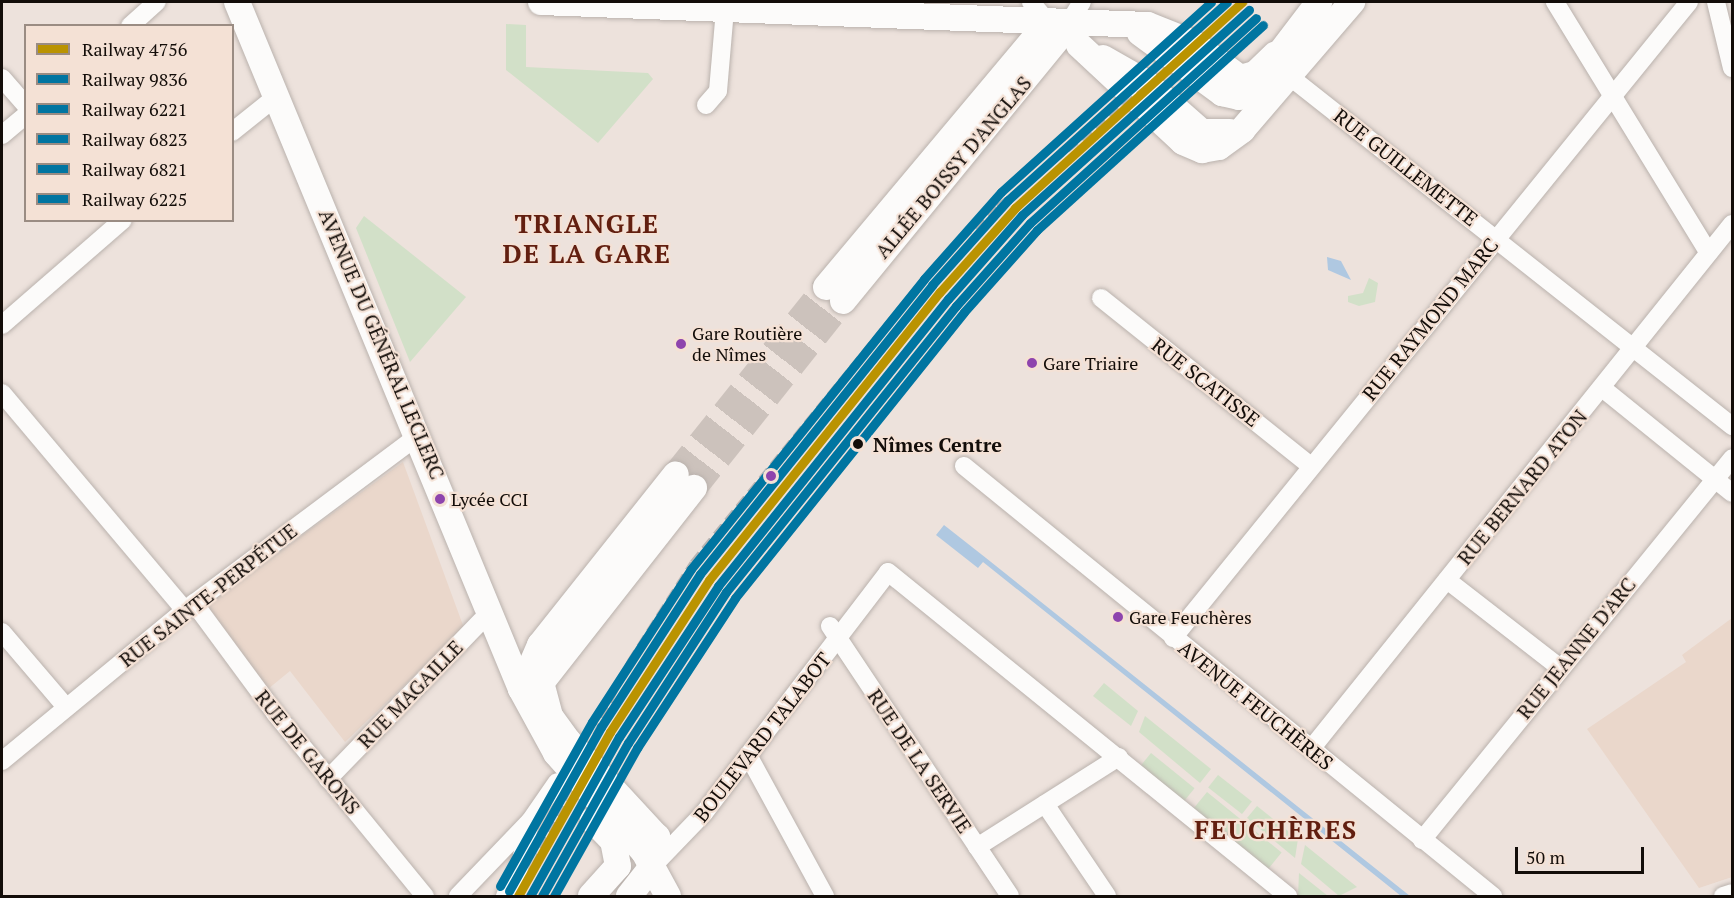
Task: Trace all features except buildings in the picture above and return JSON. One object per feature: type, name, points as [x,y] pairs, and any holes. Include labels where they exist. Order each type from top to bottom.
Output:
[{"type":"main road","name":"AVENUE DU GÉNÉRAL LECLERC","points":[[237,2],[492,610],[531,686],[556,753],[557,782]]},
{"type":"main road","points":[[541,2],[725,9],[790,6],[1068,24],[1125,23],[1148,25],[1193,42],[1233,77],[1255,74],[1282,66]]},
{"type":"main road","points":[[1068,24],[1183,142],[1202,150],[1219,147],[1242,130],[1319,2]]},
{"type":"main road","points":[[1125,23],[1230,98],[1252,90],[1282,66],[1352,2]]},
{"type":"main road","name":"ALLÉE BOISSY D'ANGLAS","points":[[834,294],[1068,24]]},
{"type":"main road","points":[[651,868],[657,837],[568,741],[531,686],[540,645],[685,481]]},
{"type":"main road","name":"AVENUE DU GÉNÉRAL LECLERC","points":[[556,753],[644,852],[668,897]]},
{"type":"main road","points":[[557,782],[613,841],[618,866],[591,897]]},
{"type":"main road","name":"BOULEVARD TALABOT","points":[[628,897],[651,868]]},
{"type":"street","points":[[132,24],[158,2]]},
{"type":"street","points":[[1030,2],[1068,24]]},
{"type":"street","points":[[1555,2],[1709,253]]},
{"type":"street","name":"RUE RAYMOND MARC","points":[[1173,638],[1495,236],[1689,2]]},
{"type":"street","points":[[1716,2],[1732,68]]},
{"type":"street","points":[[706,105],[718,91],[725,9]]},
{"type":"street","name":"RUE GUILLEMETTE","points":[[1282,66],[1732,426]]},
{"type":"street","points":[[2,78],[24,104]]},
{"type":"street","points":[[234,130],[277,96]]},
{"type":"street","points":[[2,135],[24,117]]},
{"type":"street","points":[[2,325],[121,222]]},
{"type":"street","name":"RUE BERNARD ATON","points":[[1311,749],[1635,349],[1732,224]]},
{"type":"street","name":"RUE SCATISSE","points":[[1101,298],[1311,466]]},
{"type":"street","points":[[1602,388],[1732,493]]},
{"type":"street","name":"RUE DE GARONS","points":[[2,393],[190,607],[425,897]]},
{"type":"street","name":"RUE SAINTE-PERPÉTUE","points":[[2,761],[190,607],[419,435]]},
{"type":"street","name":"RUE JEANNE D'ARC","points":[[1422,840],[1559,667],[1732,458]]},
{"type":"street","name":"AVENUE FEUCHÈRES","points":[[964,466],[1493,897]]},
{"type":"street","name":"BOULEVARD TALABOT","points":[[651,868],[748,755],[835,633],[888,572],[1119,757]]},
{"type":"street","points":[[1447,580],[1559,667]]},
{"type":"street","name":"RUE MAGAILLE","points":[[328,779],[492,610]]},
{"type":"street","points":[[2,632],[66,707]]},
{"type":"street","name":"RUE DE LA SERVIE","points":[[835,633],[1010,897]]},
{"type":"street","points":[[748,755],[825,897]]},
{"type":"street","points":[[977,847],[1119,757],[1288,897]]},
{"type":"street","points":[[458,897],[531,821],[557,782]]},
{"type":"street","points":[[1045,804],[1107,897]]},
{"type":"street","points":[[505,897],[517,876],[531,821]]},
{"type":"street","points":[[1723,897],[1732,893]]},
{"type":"shaded area","points":[[403,462],[464,628],[345,742],[290,671],[268,689],[205,606]]},
{"type":"shaded area","points":[[1732,618],[1732,877],[1699,888],[1587,729],[1686,662],[1682,655]]},
{"type":"green space","points":[[506,24],[526,25],[526,67],[648,73],[653,79],[598,143],[506,70]]},
{"type":"green space","points":[[364,216],[466,297],[410,362],[356,228]]},
{"type":"green space","points":[[1369,278],[1378,283],[1375,302],[1359,306],[1348,302],[1348,296],[1363,293]]},
{"type":"green space","points":[[1104,683],[1138,711],[1131,726],[1093,696]]},
{"type":"green space","points":[[1145,716],[1211,769],[1200,783],[1139,732]]},
{"type":"green space","points":[[1151,753],[1195,788],[1183,802],[1140,767]]},
{"type":"green space","points":[[1218,775],[1252,801],[1242,814],[1208,788]]},
{"type":"green space","points":[[1207,792],[1282,852],[1267,870],[1193,810]]},
{"type":"green space","points":[[1257,806],[1298,839],[1295,858],[1247,818]]},
{"type":"green space","points":[[1305,845],[1357,887],[1339,896],[1301,864]]},
{"type":"green space","points":[[1299,873],[1328,896],[1298,896]]},
{"type":"water","points":[[1327,257],[1341,261],[1351,280],[1328,270]]},
{"type":"water","points":[[944,525],[1410,896],[1401,896],[983,562],[978,568],[936,535]]},
{"type":"tunnel","points":[[676,474],[826,287]]},
{"type":"tunnel","points":[[694,488],[843,301]]},
{"type":"railway","points":[[526,881],[629,661],[692,562],[935,264],[997,206],[1165,72]]},
{"type":"rail line","name":"6821","points":[[500,886],[592,722],[691,569],[924,279],[1001,192],[1211,2]]},
{"type":"rail line","name":"6221","points":[[509,891],[601,727],[700,574],[932,285],[1008,200],[1227,2]]},
{"type":"rail line","name":"4756","points":[[518,896],[610,732],[709,580],[940,292],[1015,208],[1242,2]]},
{"type":"rail line","name":"9836","points":[[530,896],[619,737],[718,586],[948,299],[1022,215],[1249,10]]},
{"type":"rail line","name":"6823","points":[[542,896],[628,743],[726,592],[956,306],[1030,223],[1256,18]]},
{"type":"rail line","name":"6225","points":[[554,896],[637,748],[735,598],[964,312],[1037,230],[1263,25]]},
{"type":"place","name":"Gare Routière de Nîmes","points":[[681,344]]},
{"type":"place","name":"Gare Triaire","points":[[1032,363]]},
{"type":"place","name":"Nîmes Centre","points":[[858,444]]},
{"type":"place","name":"Lycée CCI","points":[[440,499]]},
{"type":"place","name":"Gare Feuchères","points":[[1118,617]]},
{"type":"district","name":"TRIANGLE DE LA GARE","points":[[587,239]]},
{"type":"district","name":"FEUCHÈRES","points":[[1276,830]]}]
